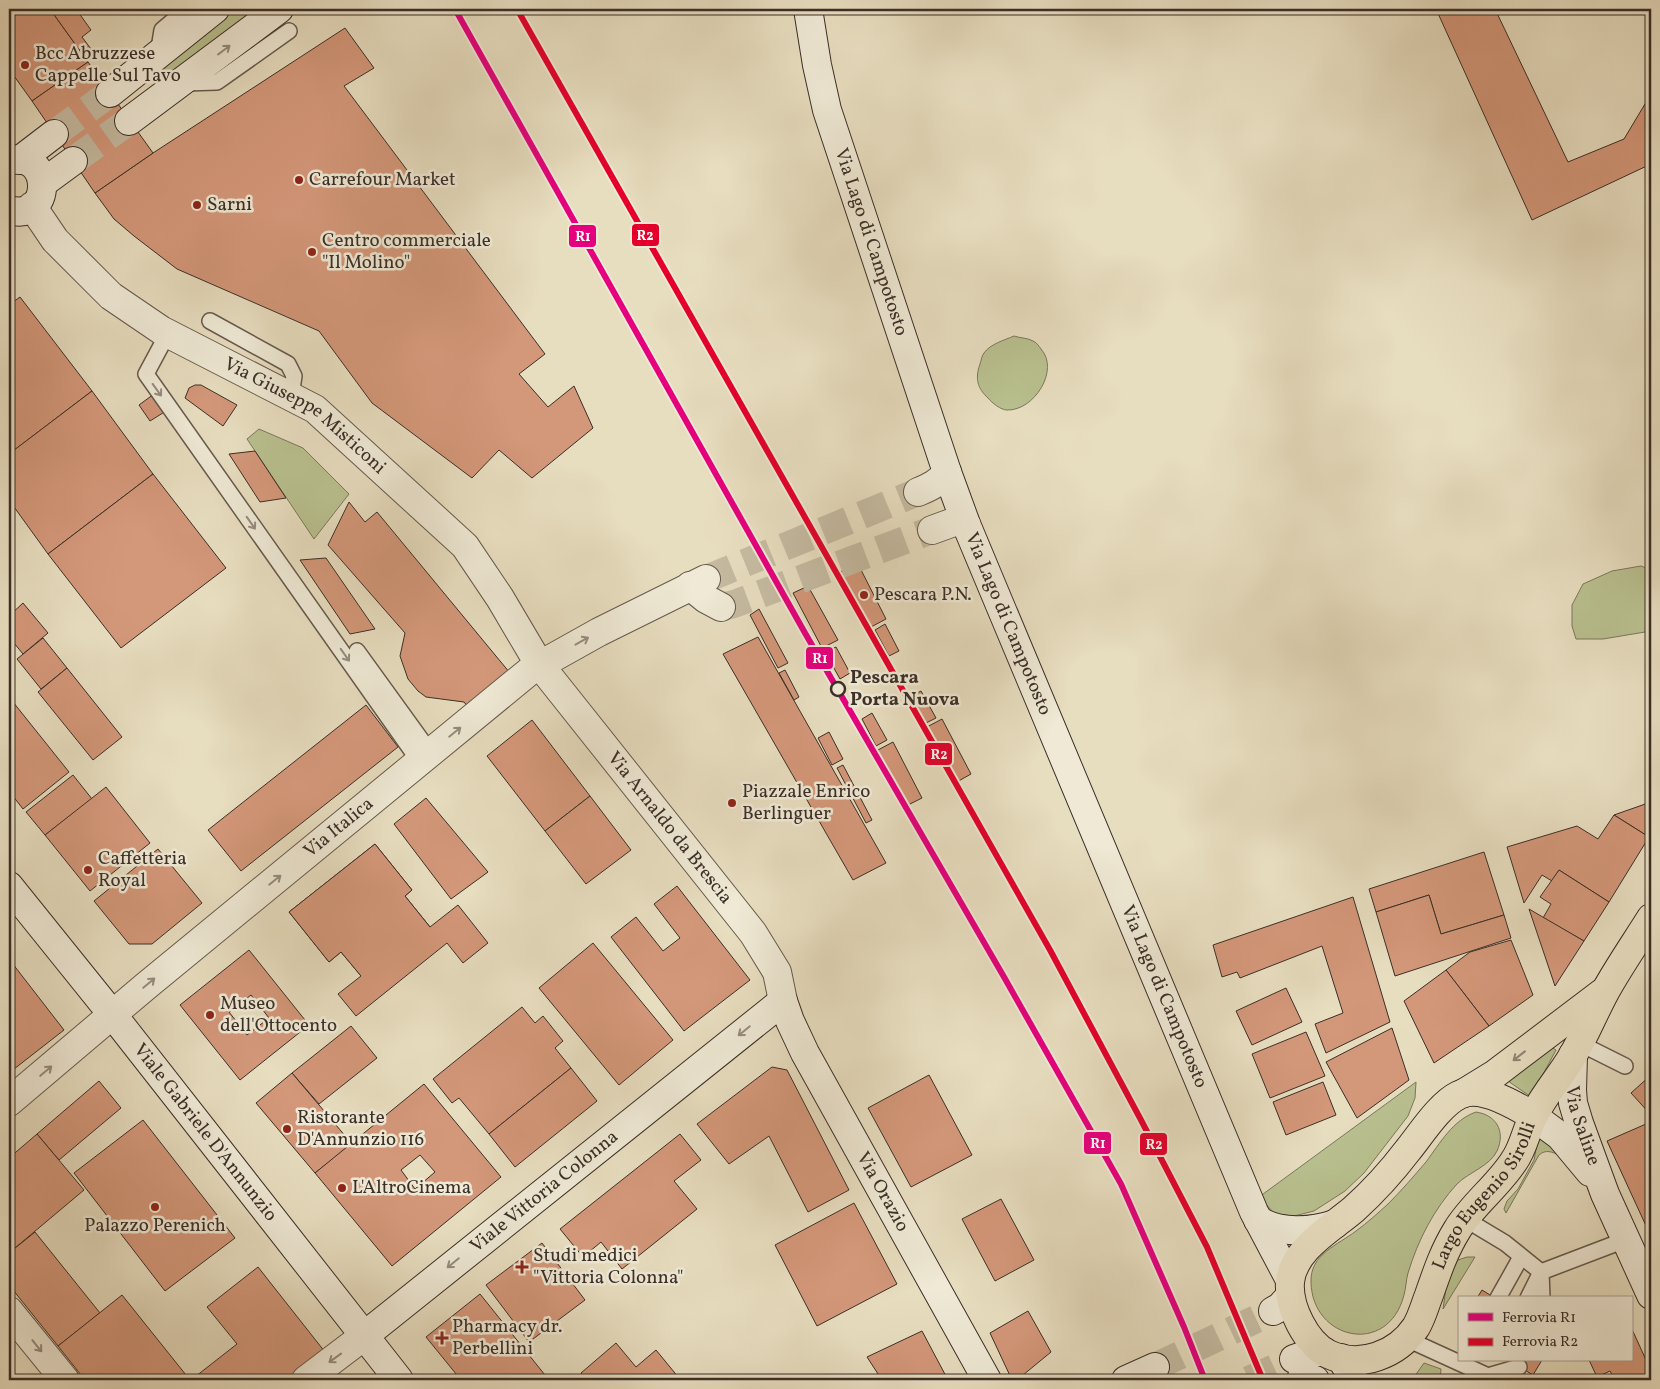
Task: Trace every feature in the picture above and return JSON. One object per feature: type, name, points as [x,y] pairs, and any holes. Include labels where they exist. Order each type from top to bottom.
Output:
[{"type":"main road","points":[[1533,1116],[1576,1049],[1607,990],[1651,918]]},
{"type":"main road","points":[[1340,1363],[1303,1329],[1284,1296],[1300,1258],[1334,1224],[1353,1210],[1394,1168],[1449,1102],[1495,1074],[1607,990]]},
{"type":"main road","name":"Largo Eugenio Sirolli","points":[[1340,1363],[1383,1356],[1407,1339],[1417,1325],[1424,1310],[1443,1254],[1458,1228],[1514,1162],[1522,1148],[1533,1116],[1501,1098],[1477,1093],[1464,1093]]},
{"type":"street","points":[[110,93],[215,9]]},
{"type":"street","name":"Via Lago di Campotosto","points":[[808,9],[817,65],[827,110],[946,472],[966,524],[1258,1220],[1284,1296]]},
{"type":"street","points":[[129,120],[179,84],[284,20]]},
{"type":"street","points":[[14,161],[54,134]]},
{"type":"street","name":"Via Giuseppe Misticoni","points":[[14,161],[28,162],[35,167],[40,174],[28,200],[55,240],[112,296],[168,333],[315,409],[465,546],[500,598],[539,664]]},
{"type":"street","points":[[28,200],[73,161]]},
{"type":"street","points":[[918,492],[934,486],[942,479],[946,472]]},
{"type":"street","points":[[932,530],[954,522],[966,524]]},
{"type":"street","name":"Via Italica","points":[[9,1102],[112,1014],[539,664],[698,582],[706,599],[721,607]]},
{"type":"street","name":"Via Arnaldo da Brescia","points":[[539,664],[753,933],[777,972],[783,1001]]},
{"type":"street","name":"Viale Gabriele D'Annunzio","points":[[9,886],[112,1014],[399,1380]]},
{"type":"street","name":"Viale Vittoria Colonna","points":[[306,1380],[364,1336],[783,1001]]},
{"type":"street","name":"Via Orazio","points":[[783,1001],[790,1021],[806,1054],[987,1380]]},
{"type":"street","name":"Via Saline","points":[[1576,1049],[1572,1090],[1574,1108],[1605,1194],[1651,1295]]},
{"type":"street","name":"Via Saline","points":[[1533,1116],[1560,1136],[1605,1194]]},
{"type":"street","points":[[1258,1220],[1275,1227],[1296,1230],[1323,1228],[1334,1224]]},
{"type":"street","points":[[9,1312],[64,1380]]},
{"type":"street","points":[[1303,1372],[1308,1353],[1340,1363]]},
{"type":"street","points":[[1126,1380],[1156,1367]]},
{"type":"lane","points":[[158,55],[162,30],[188,9]]},
{"type":"lane","points":[[210,321],[288,364],[294,376],[291,396]]},
{"type":"lane","points":[[168,333],[146,374],[424,757]]},
{"type":"lane","points":[[357,651],[424,757]]},
{"type":"lane","points":[[1576,1049],[1625,1066]]},
{"type":"lane","points":[[1465,1219],[1504,1243],[1541,1272]]},
{"type":"lane","points":[[1529,1296],[1541,1272],[1625,1240]]},
{"type":"lane","points":[[1499,1296],[1521,1257]]},
{"type":"lane","points":[[1541,1272],[1542,1296]]},
{"type":"lane","points":[[1407,1339],[1458,1360]]},
{"type":"lane","points":[[1463,1362],[1487,1378]]},
{"type":"lane","points":[[1487,1378],[1495,1362]]},
{"type":"lane","points":[[1487,1378],[1520,1367]]},
{"type":"green space","points":[[231,9],[259,9],[161,81],[151,67]]},
{"type":"green space","points":[[1014,336],[1029,339],[1036,343],[1046,358],[1048,368],[1046,378],[1035,397],[1017,409],[1007,410],[997,406],[984,394],[979,387],[978,374],[983,354],[990,347]]},
{"type":"green space","points":[[259,429],[303,448],[349,494],[314,539],[247,439]]},
{"type":"green space","points":[[1641,566],[1651,570],[1651,631],[1603,639],[1576,639],[1572,626],[1572,605],[1583,584],[1612,571]]},
{"type":"green space","points":[[1551,1047],[1556,1050],[1531,1097],[1508,1081]]},
{"type":"green space","points":[[1416,1082],[1415,1098],[1408,1116],[1364,1173],[1345,1191],[1314,1211],[1294,1216],[1275,1214],[1259,1197]]},
{"type":"green space","points":[[1476,1112],[1494,1120],[1500,1131],[1500,1144],[1494,1156],[1457,1184],[1434,1214],[1417,1249],[1408,1273],[1404,1295],[1395,1315],[1383,1327],[1368,1333],[1352,1334],[1337,1328],[1324,1317],[1315,1302],[1311,1282],[1315,1264],[1326,1251],[1360,1228],[1388,1204],[1426,1162],[1454,1126]]},
{"type":"green space","points":[[1540,1138],[1546,1139],[1559,1155],[1547,1152],[1539,1155],[1506,1213],[1504,1209],[1507,1201],[1518,1189],[1534,1160]]},
{"type":"green space","points":[[1467,1257],[1475,1257],[1443,1309],[1449,1268],[1455,1261]]},
{"type":"green space","points":[[1424,1363],[1441,1369],[1440,1380],[1412,1380]]},
{"type":"building","points":[[9,9],[50,9],[88,62],[32,101],[9,69]]},
{"type":"building","points":[[50,9],[76,9],[91,30],[82,37],[91,49],[83,55]]},
{"type":"building","points":[[1436,9],[1495,9],[1568,162],[1624,139],[1651,94],[1651,164],[1532,220]]},
{"type":"building","name":"Centro commerciale \"Il Molino\"","points":[[345,28],[374,68],[344,86],[545,354],[519,374],[548,407],[574,386],[593,428],[532,478],[499,450],[472,478],[372,403],[319,331],[177,269],[114,219],[95,193]]},
{"type":"building","points":[[88,62],[153,153],[95,193],[32,101]]},
{"type":"building","points":[[20,297],[92,391],[9,454],[9,305]]},
{"type":"building","points":[[201,385],[237,405],[223,426],[185,398],[189,388]]},
{"type":"building","points":[[92,391],[153,474],[48,554],[9,500],[9,454]]},
{"type":"building","points":[[154,394],[166,411],[150,421],[139,405]]},
{"type":"building","points":[[255,451],[286,498],[260,502],[229,454]]},
{"type":"building","points":[[153,474],[226,568],[121,648],[48,554]]},
{"type":"building","points":[[349,502],[365,522],[377,512],[510,673],[468,707],[464,702],[426,697],[418,691],[408,679],[400,656],[405,633],[328,545]]},
{"type":"building","points":[[326,558],[375,629],[350,634],[300,560]]},
{"type":"building","name":"Pescara P.N.","points":[[858,564],[886,619],[871,627],[840,572]]},
{"type":"building","name":"Pescara P.N.","points":[[808,586],[838,640],[822,648],[793,593]]},
{"type":"building","points":[[23,603],[48,633],[23,654],[9,637],[9,616]]},
{"type":"building","points":[[759,609],[788,663],[778,668],[750,615]]},
{"type":"building","points":[[885,624],[899,651],[889,656],[875,630]]},
{"type":"building","name":"Pescara Porta Nuova","points":[[758,637],[886,863],[853,880],[723,654]]},
{"type":"building","points":[[43,638],[67,668],[41,689],[17,659]]},
{"type":"building","points":[[836,647],[850,673],[840,679],[825,652]]},
{"type":"building","points":[[67,668],[122,737],[93,760],[38,692]]},
{"type":"building","points":[[785,670],[799,697],[794,700],[779,673]]},
{"type":"building","points":[[921,691],[936,718],[924,724],[910,697]]},
{"type":"building","points":[[9,697],[69,772],[23,809],[9,791]]},
{"type":"building","points":[[366,705],[398,747],[241,871],[208,830]]},
{"type":"building","points":[[872,713],[887,740],[876,746],[862,719]]},
{"type":"building","points":[[942,719],[971,774],[955,783],[925,728]]},
{"type":"building","points":[[532,720],[590,796],[545,831],[487,756]]},
{"type":"building","points":[[829,732],[843,759],[832,765],[818,738]]},
{"type":"building","points":[[893,742],[922,798],[906,806],[876,751]]},
{"type":"building","points":[[843,765],[872,820],[866,823],[837,768]]},
{"type":"building","points":[[73,775],[92,799],[45,835],[26,812]]},
{"type":"building","points":[[106,787],[150,843],[90,891],[45,835]]},
{"type":"building","points":[[590,796],[631,850],[586,884],[545,831]]},
{"type":"building","points":[[426,798],[488,872],[451,899],[394,824]]},
{"type":"building","points":[[1651,802],[1651,834],[1649,837],[1614,815]]},
{"type":"building","points":[[1614,815],[1649,837],[1609,902],[1559,870],[1552,881],[1542,875],[1524,903],[1507,847],[1577,826],[1598,839]]},
{"type":"building","points":[[375,844],[412,890],[405,896],[430,927],[384,964],[390,972],[371,988],[341,952],[329,962],[289,912]]},
{"type":"building","points":[[375,844],[412,890],[405,896],[430,927],[458,905],[488,943],[463,963],[447,943],[356,1016],[338,994],[361,976],[341,952],[329,962],[289,912]]},
{"type":"building","points":[[158,849],[202,903],[152,944],[129,944],[94,901]]},
{"type":"building","points":[[1484,852],[1504,915],[1441,934],[1429,895],[1376,912],[1369,889]]},
{"type":"building","points":[[1559,870],[1609,902],[1584,941],[1543,918],[1551,904],[1540,897]]},
{"type":"building","points":[[677,886],[750,980],[684,1031],[611,937],[636,917],[663,951],[680,938],[654,904]]},
{"type":"building","points":[[1429,895],[1441,934],[1504,915],[1511,938],[1395,976],[1376,912]]},
{"type":"building","points":[[1353,897],[1390,1022],[1326,1053],[1315,1024],[1343,1013],[1322,946],[1240,978],[1237,972],[1222,977],[1213,945]]},
{"type":"building","points":[[1529,909],[1584,941],[1555,986]]},
{"type":"building","points":[[1511,940],[1533,995],[1489,1026],[1446,970],[1470,952]]},
{"type":"building","points":[[593,943],[673,1040],[619,1085],[539,988]]},
{"type":"building","name":"Museo dell'Ottocento","points":[[249,950],[309,1025],[240,1080],[180,1005]],"holes":[[[251,995],[269,1018],[247,1035],[229,1012]]]},
{"type":"building","points":[[9,959],[64,1030],[9,1073]]},
{"type":"building","points":[[1446,970],[1489,1026],[1434,1063],[1404,1001]]},
{"type":"building","points":[[1286,988],[1302,1022],[1252,1045],[1236,1011]]},
{"type":"building","points":[[522,1007],[535,1023],[543,1016],[563,1041],[555,1048],[571,1068],[489,1134],[459,1098],[452,1103],[433,1079]]},
{"type":"building","points":[[351,1026],[377,1058],[319,1104],[292,1073]]},
{"type":"building","points":[[1392,1028],[1409,1080],[1357,1118],[1326,1062]]},
{"type":"building","points":[[1306,1032],[1325,1076],[1270,1098],[1252,1054]]},
{"type":"building","points":[[772,1067],[787,1070],[849,1190],[808,1212],[769,1136],[729,1164],[697,1124]]},
{"type":"building","points":[[571,1068],[597,1101],[515,1167],[489,1134]]},
{"type":"building","points":[[292,1073],[352,1144],[315,1173],[256,1103]]},
{"type":"building","points":[[929,1075],[972,1155],[911,1187],[868,1108]]},
{"type":"building","points":[[1651,1075],[1651,1115],[1631,1093]]},
{"type":"building","points":[[99,1081],[121,1108],[59,1160],[37,1134]]},
{"type":"building","points":[[1323,1082],[1336,1115],[1286,1135],[1273,1102]]},
{"type":"building","points":[[424,1084],[501,1177],[392,1266],[315,1173]],"holes":[[[420,1155],[435,1172],[415,1189],[401,1170]]]},
{"type":"building","name":"Palazzo Perenich","points":[[143,1120],[235,1238],[165,1291],[74,1173]]},
{"type":"building","points":[[1646,1124],[1651,1134],[1651,1226],[1647,1228],[1607,1141]]},
{"type":"building","points":[[37,1134],[84,1190],[9,1253],[9,1158]]},
{"type":"building","points":[[680,1134],[701,1160],[674,1181],[697,1209],[622,1269],[601,1242],[583,1257],[560,1229]]},
{"type":"building","points":[[1001,1199],[1034,1260],[995,1281],[962,1219]]},
{"type":"building","points":[[854,1203],[897,1284],[817,1326],[775,1245]]},
{"type":"building","points":[[35,1232],[100,1313],[58,1346],[9,1285],[9,1253]]},
{"type":"building","points":[[542,1243],[585,1300],[529,1342],[486,1285]]},
{"type":"building","points":[[258,1267],[325,1352],[290,1380],[191,1380],[237,1344],[207,1307]]},
{"type":"building","points":[[1482,1290],[1492,1296],[1478,1296]]},
{"type":"building","points":[[480,1294],[549,1380],[461,1380],[426,1337]]},
{"type":"building","points":[[122,1295],[190,1380],[85,1380],[58,1346]]},
{"type":"building","points":[[1028,1311],[1051,1352],[1017,1380],[1012,1380],[990,1333]]},
{"type":"building","points":[[1632,1329],[1651,1371],[1651,1380],[1615,1380],[1610,1371],[1597,1377],[1590,1362],[1632,1362]]},
{"type":"building","points":[[922,1331],[948,1380],[882,1380],[867,1357]]},
{"type":"building","points":[[616,1343],[636,1367],[656,1350],[679,1378],[676,1380],[587,1380],[581,1373]]},
{"type":"building","points":[[1511,1362],[1541,1362],[1533,1375]]},
{"type":"tunnel","points":[[54,134],[110,93]]},
{"type":"tunnel","points":[[73,161],[129,121]]},
{"type":"tunnel","points":[[706,579],[918,492]]},
{"type":"tunnel","points":[[721,607],[734,604],[932,530]]},
{"type":"tunnel","points":[[1155,1367],[1273,1311]]},
{"type":"tunnel","points":[[1249,1380],[1294,1359]]},
{"type":"rail line","name":"R1","points":[[455,9],[805,633],[1121,1184],[1184,1327],[1205,1380]]},
{"type":"rail line","name":"R2","points":[[517,9],[1050,950],[1207,1247],[1263,1380]]},
{"type":"place","name":"Bcc Abruzzese Cappelle Sul Tavo","points":[[25,65]]},
{"type":"place","name":"Carrefour Market","points":[[299,180]]},
{"type":"place","name":"Sarni","points":[[197,205]]},
{"type":"place","name":"Centro commerciale \"Il Molino\"","points":[[312,252]]},
{"type":"place","name":"Pescara P.N.","points":[[864,595]]},
{"type":"place","name":"Pescara Porta Nuova","points":[[838,689]]},
{"type":"place","name":"Piazzale Enrico Berlinguer","points":[[732,803]]},
{"type":"place","name":"Caffetteria Royal","points":[[88,870]]},
{"type":"place","name":"Museo dell'Ottocento","points":[[210,1015]]},
{"type":"place","name":"Ristorante D'Annunzio 116","points":[[287,1129]]},
{"type":"place","name":"L'AltroCinema","points":[[342,1188]]},
{"type":"place","name":"Palazzo Perenich","points":[[155,1207]]},
{"type":"place","name":"Studi medici \"Vittoria Colonna\"","points":[[522,1267]]},
{"type":"place","name":"Pharmacy dr. Perbellini","points":[[442,1338]]}]
